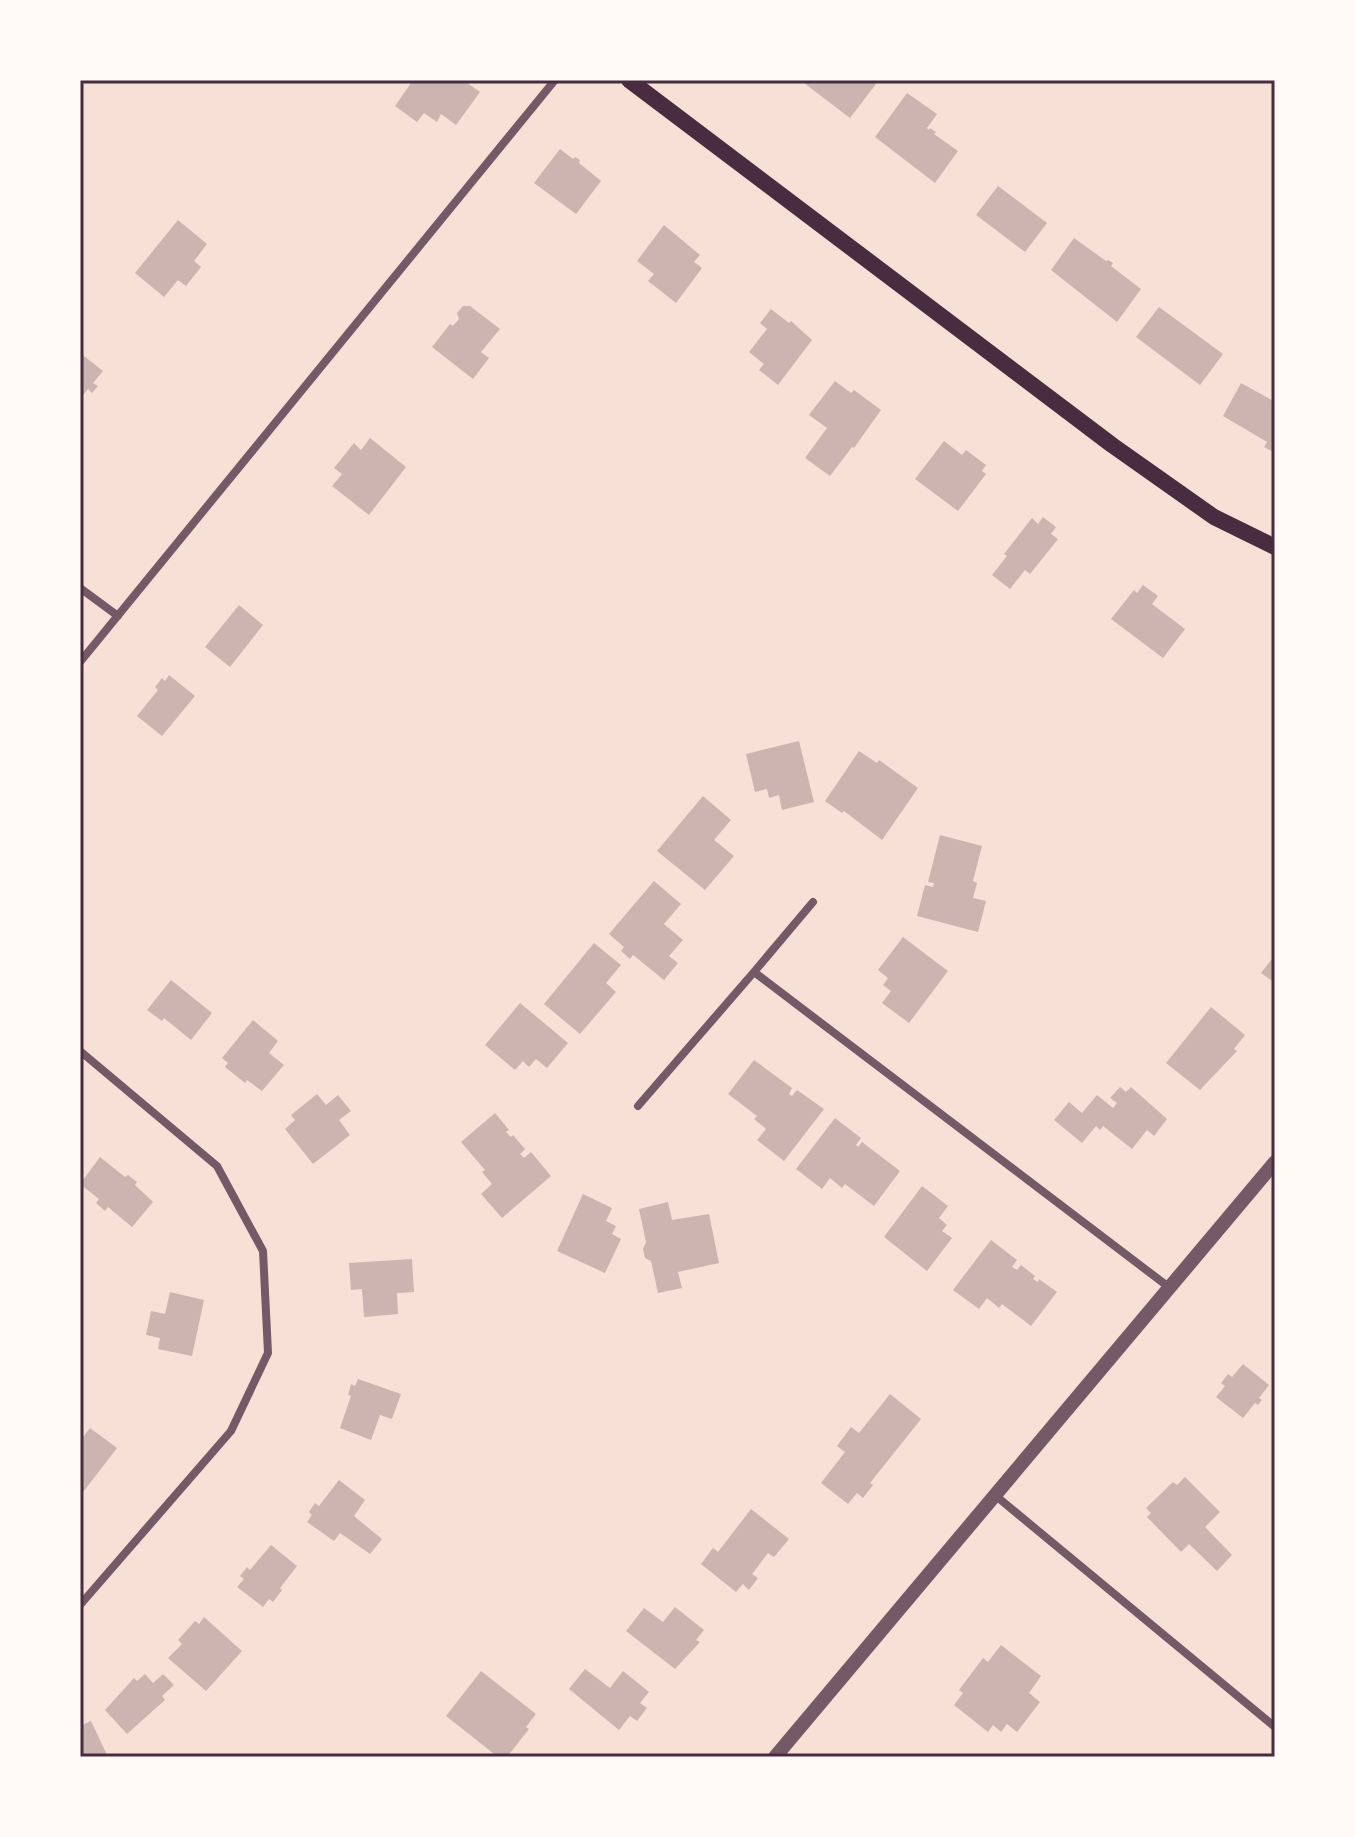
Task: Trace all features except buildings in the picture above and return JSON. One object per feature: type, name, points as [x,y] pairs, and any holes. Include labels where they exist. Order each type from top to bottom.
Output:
[{"type":"main road","points":[[629,80],[1112,445],[1214,517],[1275,547]]},
{"type":"street","points":[[80,662],[555,80]]},
{"type":"street","points":[[80,588],[118,616]]},
{"type":"street","points":[[638,1106],[813,902]]},
{"type":"street","points":[[754,972],[1170,1288]]},
{"type":"street","points":[[80,1051],[217,1166],[263,1251],[268,1353],[231,1431],[80,1605]]},
{"type":"street","points":[[775,1757],[1275,1162]]},
{"type":"street","points":[[996,1496],[1275,1727]]}]
